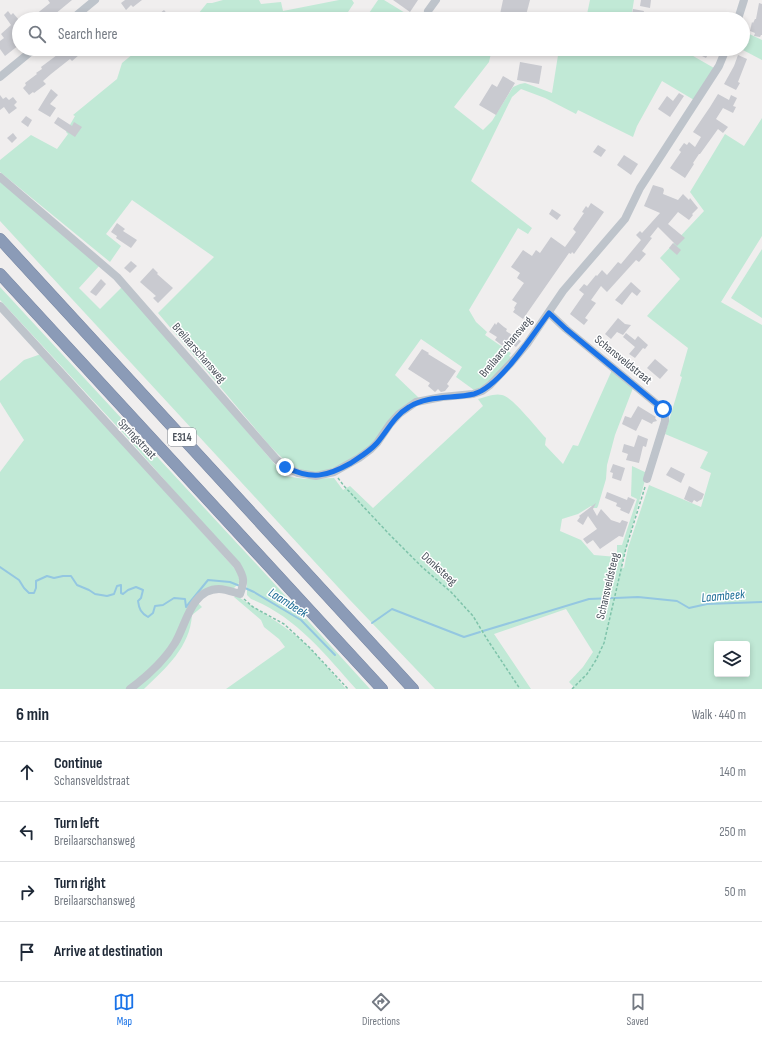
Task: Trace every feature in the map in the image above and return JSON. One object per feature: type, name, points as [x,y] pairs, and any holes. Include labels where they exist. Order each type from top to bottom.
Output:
[{"type":"highway","name":"E314","points":[[0,239],[413,689]]},
{"type":"highway","name":"E314","points":[[0,274],[382,689]]},
{"type":"street","points":[[81,12],[96,0]]},
{"type":"street","points":[[428,11],[436,0]]},
{"type":"street","points":[[740,12],[744,0]]},
{"type":"street","points":[[0,76],[25,56]]},
{"type":"street","name":"Breilaarschansweg","points":[[0,177],[117,277],[276,459],[285,467],[298,473],[316,476],[334,472],[359,458],[378,443],[390,424],[399,414],[412,405],[426,400],[473,394],[482,391],[490,385],[511,363],[549,313],[563,291],[625,219],[640,188],[719,66],[723,56]]},
{"type":"street","name":"Springstraat","points":[[0,306],[237,565],[243,577],[244,584],[240,594]]},
{"type":"street","name":"Schansveldstraat","points":[[549,313],[566,329],[663,409],[665,421],[647,479]]},
{"type":"street","points":[[130,689],[155,667],[174,644],[188,611],[200,597],[211,590],[219,589],[240,594]]},
{"type":"path","name":"Donksteeg","points":[[334,472],[344,486],[390,535],[422,567],[451,592],[473,616],[520,689]]},
{"type":"path","name":"Schansveldsteeg","points":[[572,689],[587,674],[604,643],[626,548],[647,479]]},
{"type":"path","points":[[240,594],[253,607],[284,624],[309,647],[348,689]]},
{"type":"green space","points":[[223,0],[259,0],[261,4],[281,2],[283,11],[339,0],[352,0],[354,3],[348,12],[200,12],[207,3]]},
{"type":"green space","points":[[378,0],[384,0],[404,12],[370,12]]},
{"type":"green space","points":[[590,0],[634,0],[632,12],[587,12]]},
{"type":"green space","points":[[750,34],[762,40],[762,60],[750,54]]},
{"type":"green space","points":[[130,56],[490,56],[489,62],[454,107],[483,130],[492,121],[513,87],[525,83],[552,93],[558,56],[693,56],[714,68],[694,100],[662,81],[637,126],[633,137],[578,110],[576,114],[545,98],[521,89],[512,97],[471,181],[532,228],[528,234],[518,228],[469,310],[476,322],[487,332],[485,335],[511,353],[509,356],[511,357],[490,381],[474,390],[456,377],[462,367],[421,339],[395,375],[419,398],[359,455],[322,472],[309,473],[292,466],[269,445],[158,313],[214,257],[132,200],[106,234],[121,246],[110,262],[0,172],[0,160],[31,135],[57,149],[68,134],[66,132],[75,116],[73,115],[117,79],[122,63]]},
{"type":"green space","points":[[762,118],[762,236],[721,302],[762,325],[762,689],[572,689],[574,687],[569,682],[583,667],[593,652],[566,609],[494,634],[531,689],[435,689],[349,599],[0,221],[0,180],[100,265],[79,288],[100,309],[123,286],[285,476],[305,479],[334,478],[343,490],[350,486],[373,508],[483,406],[478,399],[496,394],[507,397],[525,414],[546,438],[545,445],[563,464],[573,445],[578,446],[612,370],[633,388],[615,435],[607,465],[606,479],[598,506],[597,508],[594,508],[591,506],[578,514],[562,519],[560,531],[581,540],[594,555],[617,557],[617,545],[622,545],[637,499],[631,496],[632,466],[647,473],[621,567],[624,568],[628,548],[649,485],[701,507],[711,473],[700,468],[708,452],[665,434],[682,377],[680,376],[688,348],[647,316],[680,279],[660,258],[704,211],[690,192],[725,134],[744,146]]},
{"type":"green space","points":[[762,249],[762,318],[731,298]]},
{"type":"green space","points":[[0,287],[370,689],[356,689],[321,650],[296,626],[282,615],[251,599],[247,595],[247,584],[190,509],[125,435],[0,300]]},
{"type":"green space","points":[[41,354],[237,571],[240,582],[234,588],[226,588],[195,600],[202,607],[192,615],[187,637],[182,647],[168,665],[144,689],[0,689],[0,472],[24,440],[0,402],[0,381],[24,360]]},
{"type":"green space","points":[[236,595],[295,635],[309,647],[346,689],[226,689],[285,647],[279,639],[264,627],[261,620],[234,597]]},
{"type":"building","points":[[48,0],[72,0],[57,12],[39,12],[50,3]]},
{"type":"building","points":[[125,0],[142,0],[133,7],[131,5],[126,10],[121,3]]},
{"type":"building","points":[[393,0],[418,0],[410,12]]},
{"type":"building","points":[[503,0],[530,0],[527,12],[500,12]]},
{"type":"building","points":[[641,0],[651,0],[650,8],[640,6]]},
{"type":"building","points":[[759,3],[762,4],[762,35],[760,37],[754,36],[755,33],[750,31],[752,22],[753,23],[756,19]]},
{"type":"building","points":[[633,9],[644,11],[644,12],[632,12]]},
{"type":"building","points":[[8,11],[11,15],[12,14],[12,50],[5,56],[0,49],[0,41],[4,38],[1,34],[11,25],[4,15]]},
{"type":"building","points":[[56,56],[78,56],[72,61],[70,59],[51,74],[43,81],[46,84],[29,95],[23,88],[26,85],[25,83],[42,69],[41,67]]},
{"type":"building","points":[[738,56],[747,59],[738,82],[740,83],[736,90],[724,84]]},
{"type":"building","points":[[520,62],[542,66],[539,84],[517,80]]},
{"type":"building","points":[[503,76],[515,83],[496,115],[479,105],[492,84],[497,87]]},
{"type":"building","points":[[51,89],[58,95],[50,104],[56,108],[50,117],[38,110]]},
{"type":"building","points":[[679,93],[684,96],[670,117],[658,109],[667,96],[673,101]]},
{"type":"building","points":[[718,94],[729,100],[731,95],[737,98],[733,106],[736,107],[733,113],[723,108],[716,119],[728,127],[723,133],[718,129],[699,154],[685,178],[670,168],[681,152],[679,150],[684,143],[687,145],[689,142],[695,147],[701,137],[693,132]]},
{"type":"building","points":[[0,95],[3,99],[6,97],[9,100],[13,97],[17,102],[14,105],[17,108],[9,114],[4,107],[0,110]]},
{"type":"building","points":[[26,116],[32,120],[28,127],[21,122]]},
{"type":"building","points":[[58,117],[72,126],[74,122],[82,127],[75,137],[54,123]]},
{"type":"building","points":[[13,133],[17,138],[12,143],[7,138]]},
{"type":"building","points":[[598,145],[606,150],[601,157],[593,152]]},
{"type":"building","points":[[624,155],[638,164],[631,175],[617,165]]},
{"type":"building","points":[[653,185],[663,188],[663,194],[678,200],[683,194],[689,200],[690,198],[698,208],[689,220],[678,212],[668,224],[685,238],[677,246],[658,227],[642,251],[646,254],[639,262],[636,260],[607,292],[601,286],[591,300],[596,303],[585,318],[588,320],[584,325],[570,314],[584,294],[579,290],[584,284],[587,286],[602,270],[607,275],[618,262],[621,264],[641,240],[636,235],[640,231],[642,233],[660,213],[644,206]]},
{"type":"building","points":[[591,203],[604,212],[574,254],[572,252],[571,254],[569,253],[523,319],[513,312],[517,303],[512,300],[524,283],[517,278],[520,273],[511,267],[523,250],[532,256],[536,250],[540,253],[551,237],[565,247],[576,232],[573,229],[584,213],[582,212],[586,206],[588,208]]},
{"type":"building","points":[[552,209],[561,215],[557,220],[549,214]]},
{"type":"building","points":[[117,223],[125,229],[123,231],[137,240],[131,248],[116,238],[117,236],[111,232]]},
{"type":"building","points":[[673,243],[681,250],[677,255],[669,248]]},
{"type":"building","points":[[131,261],[137,266],[130,273],[124,268]]},
{"type":"building","points":[[153,268],[158,273],[157,274],[173,288],[158,303],[153,298],[156,296],[140,282]]},
{"type":"building","points":[[101,279],[106,284],[96,296],[90,292]]},
{"type":"building","points":[[631,282],[641,291],[637,296],[632,292],[622,305],[615,300]]},
{"type":"building","points":[[618,318],[625,324],[631,325],[623,335],[617,332],[611,339],[605,334]]},
{"type":"building","points":[[498,322],[507,329],[506,331],[521,341],[516,347],[508,341],[504,347],[495,340],[497,337],[489,332],[495,323],[496,325]]},
{"type":"building","points":[[626,333],[635,340],[638,336],[648,345],[645,349],[643,348],[635,358],[629,354],[635,347],[623,337]]},
{"type":"building","points":[[422,349],[456,371],[447,384],[449,386],[445,391],[441,392],[438,389],[435,392],[428,386],[430,383],[408,369]]},
{"type":"building","points":[[655,359],[668,370],[660,379],[647,368]]},
{"type":"building","points":[[638,406],[656,417],[655,418],[657,421],[653,422],[652,424],[642,419],[636,431],[622,424],[625,416],[631,418]]},
{"type":"building","points":[[638,435],[648,439],[646,447],[643,446],[639,463],[626,460],[628,454],[622,452],[624,444],[634,447]]},
{"type":"building","points":[[613,464],[625,468],[621,481],[612,478],[613,473],[610,472]]},
{"type":"building","points":[[671,467],[685,474],[681,483],[666,475]]},
{"type":"building","points":[[689,486],[704,494],[702,499],[697,502],[694,500],[692,503],[684,499]]},
{"type":"building","points":[[607,492],[627,500],[628,497],[635,500],[629,514],[620,510],[621,508],[616,506],[617,503],[605,498]]},
{"type":"building","points":[[596,503],[593,509],[597,516],[601,509],[611,520],[620,523],[622,520],[628,522],[623,537],[619,536],[600,549],[593,540],[587,544],[583,539],[597,529],[588,516],[583,525],[577,521],[580,517],[579,516]]},
{"type":"waterway","name":"Laambeek","points":[[0,567],[19,580],[29,593],[34,593],[36,581],[47,576],[54,578],[71,576],[77,585],[95,594],[107,596],[114,594],[117,586],[121,585],[121,593],[123,594],[136,587],[143,590],[138,604],[142,612],[148,617],[153,613],[155,606],[163,605],[174,598],[185,599],[186,607],[208,580],[230,582],[240,586]]},
{"type":"waterway","name":"Laambeek","points":[[245,588],[301,620],[335,655]]},
{"type":"waterway","name":"Laambeek","points":[[615,598],[638,597],[677,601],[689,608],[707,604],[762,602]]},
{"type":"waterway","name":"Laambeek","points":[[483,631],[589,599],[613,598]]},
{"type":"waterway","name":"Laambeek","points":[[372,623],[392,609],[464,637],[480,632]]},
{"type":"route","points":[[285,467],[306,475],[316,476],[334,472],[359,458],[371,449],[378,443],[390,424],[399,414],[416,402],[442,397],[473,394],[482,391],[497,379],[511,363],[527,344],[549,313],[566,329],[663,409]]}]
